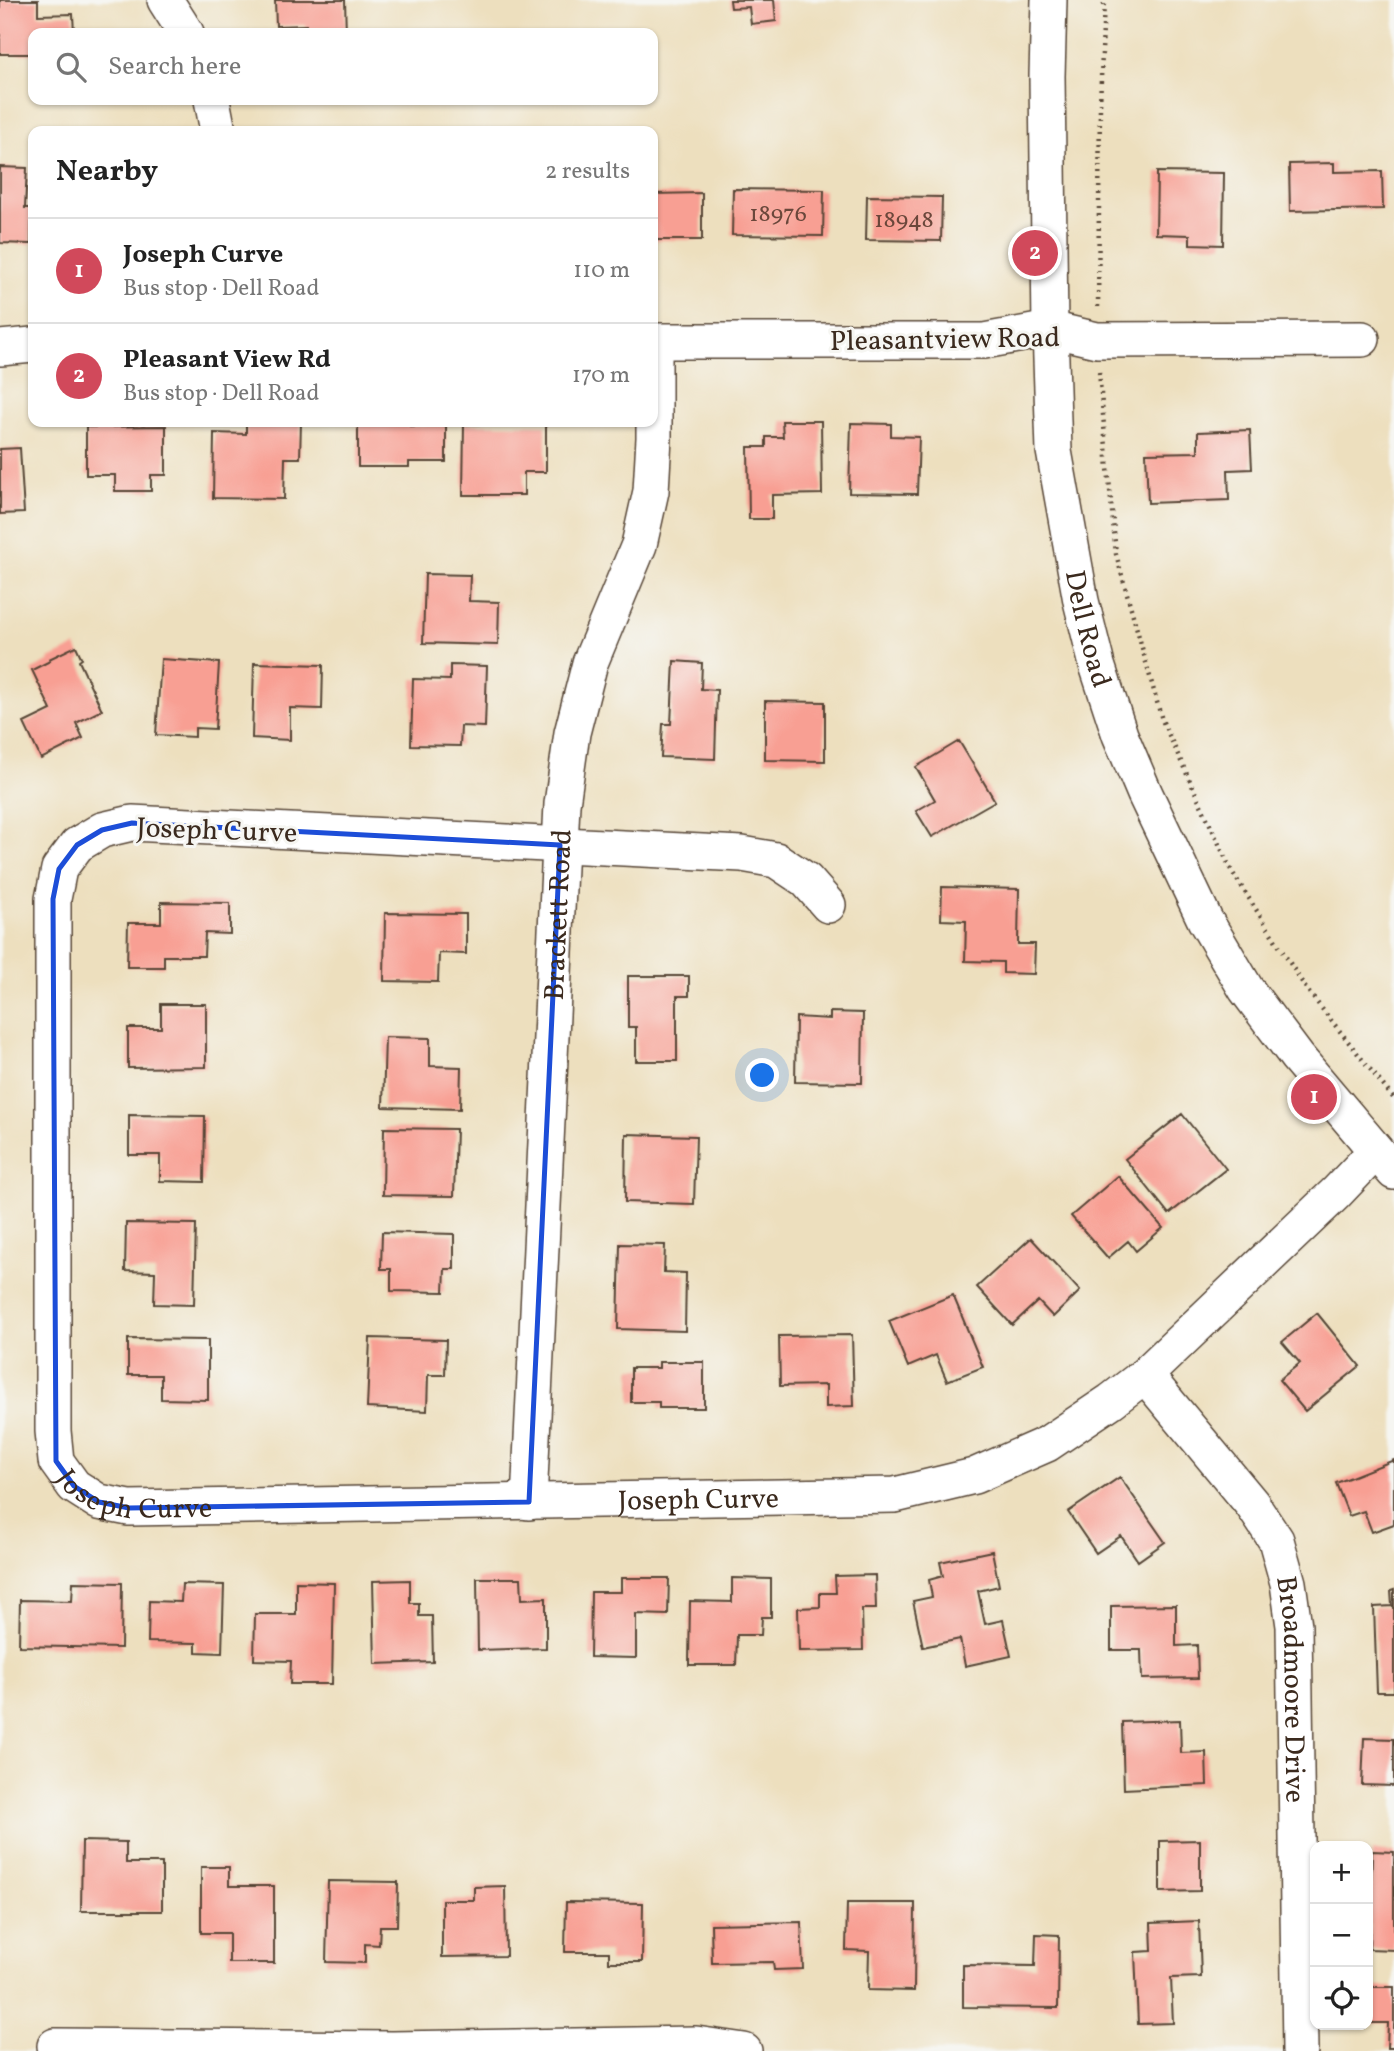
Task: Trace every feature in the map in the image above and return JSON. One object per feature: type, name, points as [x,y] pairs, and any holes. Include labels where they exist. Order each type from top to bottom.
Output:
[{"type":"street","points":[[165,0],[183,28]]},
{"type":"street","name":"Dell Road","points":[[1049,0],[1047,76],[1054,451],[1081,601],[1097,665],[1120,735],[1205,920],[1246,989],[1297,1057],[1384,1162]]},
{"type":"street","points":[[213,105],[217,126]]},
{"type":"street","name":"Pleasantview Road","points":[[658,341],[984,341],[1050,329],[1097,340],[1362,339]]},
{"type":"street","points":[[0,348],[28,345]]},
{"type":"street","name":"Brackett Road","points":[[529,1502],[562,804],[572,733],[583,686],[639,545],[651,491],[654,427]]},
{"type":"street","name":"Joseph Curve","points":[[828,905],[806,880],[776,860],[742,854],[132,823],[102,830],[77,845],[59,869],[53,899],[53,1431],[56,1461],[74,1486],[99,1502],[129,1508],[895,1495],[974,1476],[1047,1444],[1145,1375],[1336,1194],[1384,1162]]},
{"type":"street","name":"Broadmoore Drive","points":[[1145,1375],[1252,1504],[1276,1541],[1288,1583],[1294,1626],[1300,2051]]},
{"type":"street","points":[[55,2046],[392,2050],[696,2044],[744,2051]]},
{"type":"path","points":[[1104,0],[1097,340],[1116,554],[1163,720],[1231,870],[1307,990],[1394,1099]]},
{"type":"highlighted area","points":[[132,823],[560,845],[529,1502],[129,1508],[99,1502],[74,1486],[56,1461],[53,899],[59,869],[77,845],[102,830]]},
{"type":"building","points":[[0,0],[38,0],[38,15],[73,14],[74,28],[28,28],[28,54],[0,54]]},
{"type":"building","points":[[275,0],[345,0],[346,28],[276,26]]},
{"type":"building","points":[[730,0],[774,0],[776,21],[751,24],[749,7],[731,8]]},
{"type":"building","points":[[1334,163],[1334,172],[1382,171],[1383,209],[1290,211],[1289,164]]},
{"type":"building","points":[[0,167],[27,168],[25,208],[28,208],[28,244],[0,243]]},
{"type":"building","points":[[1157,172],[1224,173],[1223,245],[1190,244],[1190,235],[1156,234]]},
{"type":"building","points":[[733,189],[824,190],[823,236],[732,235]]},
{"type":"building","points":[[702,193],[702,240],[658,240],[658,194]]},
{"type":"building","points":[[867,196],[942,197],[941,241],[866,240]]},
{"type":"building","points":[[782,421],[821,421],[822,494],[772,495],[772,519],[749,519],[748,447],[766,447],[766,437],[783,437]]},
{"type":"building","points":[[851,423],[891,424],[891,436],[919,437],[917,494],[849,493]]},
{"type":"building","points":[[86,427],[166,427],[166,475],[151,475],[151,491],[115,491],[115,475],[86,475]]},
{"type":"building","points":[[246,427],[301,427],[300,458],[285,458],[284,499],[213,498],[214,433],[246,434]]},
{"type":"building","points":[[358,427],[446,427],[446,462],[409,462],[409,467],[358,467]]},
{"type":"building","points":[[464,427],[546,427],[546,472],[524,472],[524,495],[463,495]]},
{"type":"building","points":[[1250,430],[1252,469],[1228,470],[1229,500],[1148,503],[1146,453],[1198,452],[1198,432]]},
{"type":"building","points":[[20,448],[24,513],[0,514],[0,449]]},
{"type":"building","points":[[425,574],[470,575],[469,601],[499,602],[498,645],[423,643]]},
{"type":"building","points":[[76,646],[82,659],[79,661],[102,710],[76,723],[83,738],[41,759],[24,723],[51,710],[32,670]]},
{"type":"building","points":[[161,659],[219,663],[215,729],[195,728],[195,737],[156,735]]},
{"type":"building","points":[[674,661],[702,663],[701,689],[717,690],[715,759],[661,757],[663,724],[671,724]]},
{"type":"building","points":[[254,663],[323,665],[322,709],[290,708],[290,740],[252,738]]},
{"type":"building","points":[[450,665],[487,666],[485,727],[461,726],[460,746],[411,745],[413,679],[450,680]]},
{"type":"building","points":[[765,701],[825,702],[825,761],[765,760]]},
{"type":"building","points":[[959,741],[995,801],[932,837],[916,811],[935,800],[916,767]]},
{"type":"building","points":[[942,887],[1019,889],[1018,944],[1035,944],[1034,974],[1003,973],[1003,962],[965,961],[966,921],[941,920]]},
{"type":"building","points":[[161,902],[230,903],[230,934],[205,933],[204,956],[164,956],[164,967],[127,967],[128,923],[161,923]]},
{"type":"building","points":[[385,913],[466,914],[466,954],[439,953],[438,982],[384,981]]},
{"type":"building","points":[[628,976],[689,976],[689,996],[677,996],[677,1061],[636,1061],[636,1027],[628,1027]]},
{"type":"building","points":[[161,1004],[206,1004],[206,1067],[128,1068],[128,1028],[161,1028]]},
{"type":"building","points":[[830,1012],[863,1013],[862,1083],[795,1082],[796,1017],[830,1019]]},
{"type":"building","points":[[385,1037],[430,1038],[430,1066],[461,1067],[460,1109],[383,1107]]},
{"type":"building","points":[[1182,1114],[1226,1169],[1169,1214],[1125,1159]]},
{"type":"building","points":[[129,1115],[205,1116],[204,1182],[160,1181],[160,1155],[129,1155]]},
{"type":"building","points":[[384,1128],[456,1129],[454,1196],[383,1195]]},
{"type":"building","points":[[626,1134],[696,1136],[694,1204],[625,1202]]},
{"type":"building","points":[[1118,1176],[1163,1228],[1136,1251],[1128,1241],[1108,1258],[1071,1216]]},
{"type":"building","points":[[126,1223],[196,1224],[194,1305],[154,1304],[155,1272],[125,1271]]},
{"type":"building","points":[[382,1232],[454,1234],[454,1269],[445,1269],[444,1292],[391,1291],[391,1269],[381,1269]]},
{"type":"building","points":[[1031,1238],[1080,1291],[1053,1317],[1038,1301],[1012,1325],[977,1287]]},
{"type":"building","points":[[620,1244],[665,1245],[664,1272],[686,1273],[685,1331],[618,1329]]},
{"type":"building","points":[[953,1295],[983,1367],[947,1381],[936,1355],[908,1367],[889,1321]]},
{"type":"building","points":[[1317,1313],[1360,1366],[1305,1411],[1279,1380],[1300,1363],[1282,1342]]},
{"type":"building","points":[[852,1335],[854,1406],[826,1407],[826,1385],[780,1386],[779,1336]]},
{"type":"building","points":[[370,1338],[446,1340],[445,1375],[428,1375],[427,1411],[367,1408]]},
{"type":"building","points":[[128,1339],[208,1340],[208,1400],[161,1399],[161,1375],[128,1375]]},
{"type":"building","points":[[659,1362],[704,1362],[704,1408],[659,1408],[659,1402],[631,1402],[631,1368],[659,1368]]},
{"type":"building","points":[[1394,1460],[1394,1524],[1372,1532],[1364,1511],[1349,1516],[1336,1483]]},
{"type":"building","points":[[1120,1477],[1165,1542],[1138,1561],[1121,1536],[1096,1553],[1068,1512]]},
{"type":"building","points":[[992,1551],[999,1586],[978,1591],[985,1624],[1003,1620],[1011,1656],[965,1666],[960,1639],[923,1647],[913,1601],[932,1597],[929,1580],[943,1576],[940,1562]]},
{"type":"building","points":[[875,1575],[876,1609],[862,1609],[863,1650],[799,1651],[798,1608],[820,1607],[820,1593],[836,1593],[835,1576]]},
{"type":"building","points":[[477,1578],[521,1578],[522,1599],[546,1598],[546,1648],[478,1650]]},
{"type":"building","points":[[621,1578],[669,1578],[668,1615],[636,1614],[636,1658],[590,1657],[591,1592],[621,1592]]},
{"type":"building","points":[[732,1578],[771,1579],[771,1617],[762,1617],[761,1635],[737,1635],[736,1665],[689,1665],[690,1601],[732,1602]]},
{"type":"building","points":[[410,1580],[410,1603],[419,1603],[419,1616],[432,1616],[433,1662],[375,1664],[373,1581]]},
{"type":"building","points":[[73,1582],[122,1583],[121,1648],[19,1646],[20,1600],[72,1601]]},
{"type":"building","points":[[296,1582],[334,1583],[332,1684],[290,1684],[291,1661],[254,1660],[255,1614],[296,1614]]},
{"type":"building","points":[[182,1584],[224,1585],[222,1653],[196,1652],[196,1643],[148,1642],[149,1601],[181,1602]]},
{"type":"building","points":[[1394,1590],[1394,1692],[1377,1692],[1374,1607],[1392,1606],[1391,1591]]},
{"type":"building","points":[[1176,1605],[1176,1646],[1197,1645],[1198,1678],[1142,1679],[1141,1650],[1111,1650],[1111,1606]]},
{"type":"building","points":[[1180,1720],[1181,1753],[1206,1752],[1207,1785],[1124,1789],[1122,1722]]},
{"type":"building","points":[[1364,1738],[1394,1739],[1394,1786],[1362,1785]]},
{"type":"building","points":[[1200,1840],[1200,1891],[1160,1892],[1160,1841]]},
{"type":"building","points":[[82,1841],[126,1842],[126,1863],[162,1863],[162,1911],[81,1911]]},
{"type":"building","points":[[1373,1851],[1394,1852],[1394,1950],[1373,1949]]},
{"type":"building","points":[[201,1867],[229,1867],[229,1886],[274,1886],[274,1963],[229,1963],[229,1933],[201,1933]]},
{"type":"building","points":[[328,1881],[398,1882],[397,1926],[380,1926],[379,1945],[365,1944],[365,1963],[326,1962]]},
{"type":"building","points":[[505,1886],[506,1956],[442,1957],[442,1900],[474,1900],[474,1887]]},
{"type":"building","points":[[566,1902],[643,1903],[642,1962],[609,1962],[609,1952],[565,1952]]},
{"type":"building","points":[[847,1903],[915,1903],[914,1991],[868,1990],[869,1951],[846,1950]]},
{"type":"building","points":[[1199,1921],[1201,1977],[1171,1978],[1173,2023],[1138,2024],[1135,1952],[1152,1951],[1151,1923]]},
{"type":"building","points":[[801,1922],[803,1969],[774,1970],[773,1962],[712,1963],[711,1924]]},
{"type":"building","points":[[1036,1934],[1059,1935],[1058,2008],[963,2007],[963,1965],[1035,1966]]},
{"type":"building","points":[[1373,1987],[1394,1987],[1394,2048],[1387,2048],[1388,2023],[1373,2023]]},
{"type":"place","name":"Pleasant View Rd","points":[[1035,253]]},
{"type":"place","name":"Joseph Curve","points":[[1314,1097]]}]
